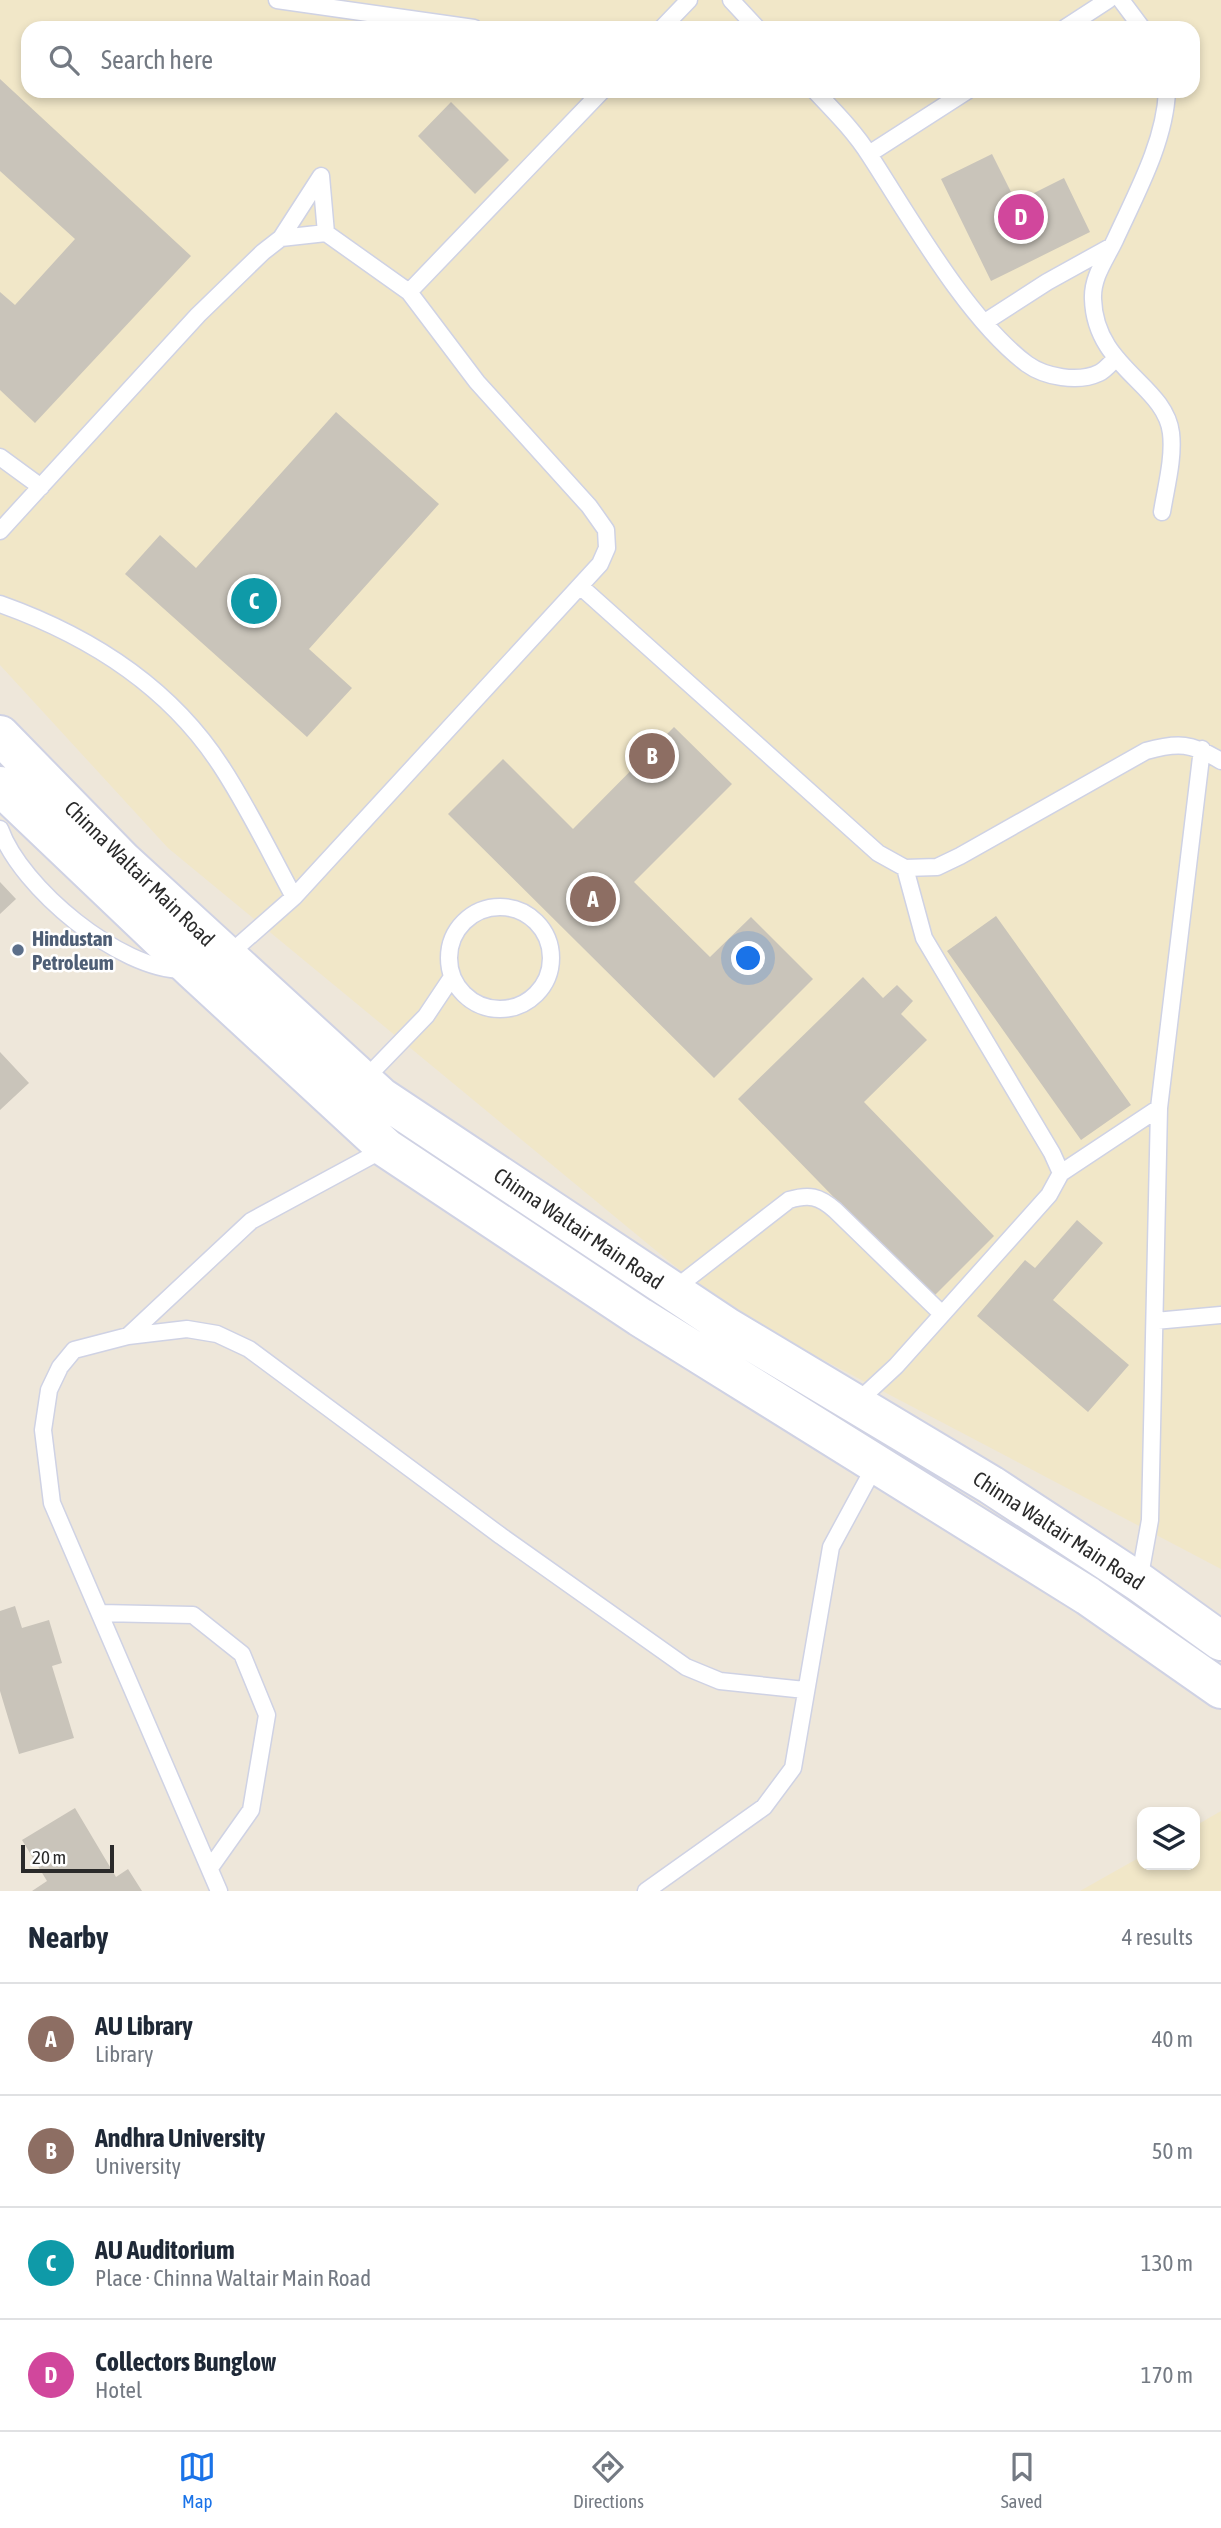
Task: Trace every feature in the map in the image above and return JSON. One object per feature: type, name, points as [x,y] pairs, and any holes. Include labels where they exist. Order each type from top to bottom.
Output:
[{"type":"street","name":"Chinna Waltair Main Road","points":[[0,735],[122,860],[210,963],[386,1148],[640,1317],[877,1461],[1088,1596],[1221,1689]]},
{"type":"street","name":"Chinna Waltair Main Road","points":[[0,786],[210,963],[381,1097],[673,1290],[855,1405],[991,1485],[1139,1582],[1221,1641]]},
{"type":"lane","points":[[277,0],[425,21]]},
{"type":"lane","points":[[669,21],[689,0]]},
{"type":"lane","points":[[731,0],[750,21]]},
{"type":"lane","points":[[1076,21],[1108,0]]},
{"type":"lane","points":[[1121,0],[1137,21]]},
{"type":"lane","points":[[409,292],[595,98]]},
{"type":"lane","points":[[821,98],[869,154],[914,226],[985,321],[1028,365],[1055,376],[1078,377],[1099,373],[1115,359]]},
{"type":"lane","points":[[869,154],[956,98]]},
{"type":"lane","points":[[1162,512],[1171,431],[1161,410],[1146,390],[1115,359],[1098,331],[1093,298],[1097,275],[1112,246],[1166,115],[1167,98]]},
{"type":"lane","points":[[0,531],[198,315],[281,238],[321,176],[326,233]]},
{"type":"lane","points":[[0,829],[34,882],[79,924],[133,959],[172,970],[210,963],[294,897],[600,564],[607,548],[606,530],[590,506],[477,382],[409,292],[326,233],[281,238]]},
{"type":"lane","points":[[985,321],[1112,246]]},
{"type":"lane","points":[[0,457],[41,487]]},
{"type":"lane","points":[[580,586],[878,853],[905,868],[937,867],[960,856],[1146,751],[1175,743],[1202,749],[1221,761]]},
{"type":"lane","points":[[0,604],[45,620],[90,643],[137,676],[174,708],[220,764],[294,897]]},
{"type":"lane","points":[[1139,1582],[1150,1520],[1159,1108],[1202,749]]},
{"type":"lane","points":[[905,868],[924,938],[1052,1153],[1061,1173]]},
{"type":"lane","points":[[363,1081],[426,1016],[452,977],[450,944],[457,929],[468,917],[484,909],[502,907],[519,911],[534,919],[545,933],[551,950],[551,967],[545,984],[535,997],[521,1006],[505,1010],[473,1002],[460,991],[452,977]]},
{"type":"lane","points":[[855,1405],[896,1366],[1049,1195],[1061,1173],[1159,1108]]},
{"type":"lane","points":[[128,1336],[251,1221],[386,1148]]},
{"type":"lane","points":[[673,1290],[789,1200],[805,1195],[820,1198],[835,1210],[942,1314]]},
{"type":"lane","points":[[1155,1321],[1221,1315]]},
{"type":"lane","points":[[219,1891],[52,1503],[43,1430],[49,1390],[60,1367],[75,1350],[128,1336],[187,1329],[217,1334],[249,1349],[501,1536],[686,1667],[720,1681],[805,1690]]},
{"type":"lane","points":[[646,1891],[764,1807],[793,1768],[831,1547],[877,1461]]},
{"type":"lane","points":[[100,1613],[193,1615],[242,1654],[267,1715],[251,1810],[210,1868]]},
{"type":"shaded area","points":[[0,0],[1221,0],[1221,1569],[728,1310],[168,848],[0,665]]},
{"type":"shaded area","points":[[1221,1811],[1221,1891],[1080,1891],[1137,1859],[1137,1870],[1200,1870],[1200,1823]]},
{"type":"building","points":[[0,79],[191,256],[35,423],[0,390],[0,292],[15,305],[75,239],[0,171]]},
{"type":"building","points":[[451,102],[509,160],[475,194],[418,136]]},
{"type":"building","points":[[992,154],[1016,202],[1064,178],[1090,232],[991,281],[941,179]]},
{"type":"building","points":[[336,412],[439,504],[309,649],[352,688],[307,737],[125,574],[160,535],[196,568]]},
{"type":"building","points":[[674,727],[732,784],[634,882],[710,957],[751,917],[813,979],[714,1078],[448,814],[503,759],[573,829]]},
{"type":"building","points":[[0,882],[16,899],[0,914]]},
{"type":"building","points":[[996,916],[1131,1105],[1081,1140],[947,951]]},
{"type":"building","points":[[863,977],[883,998],[897,985],[913,1001],[901,1014],[927,1040],[864,1102],[994,1236],[932,1298],[738,1099]]},
{"type":"building","points":[[0,1052],[29,1083],[0,1110]]},
{"type":"building","points":[[1077,1220],[1103,1243],[1053,1300],[1129,1365],[1088,1412],[977,1316],[1025,1260],[1035,1268]]},
{"type":"building","points":[[15,1606],[22,1628],[49,1620],[62,1663],[52,1666],[74,1738],[19,1754],[0,1691],[0,1611]]},
{"type":"building","points":[[75,1808],[116,1877],[128,1869],[142,1891],[32,1891],[47,1881],[22,1840]]},
{"type":"place","name":"Collectors Bunglow","points":[[1021,217]]},
{"type":"place","name":"AU Auditorium","points":[[254,601]]},
{"type":"place","name":"Andhra University","points":[[652,756]]},
{"type":"place","name":"AU Library","points":[[593,899]]},
{"type":"place","name":"Hindustan Petroleum","points":[[18,950]]}]
